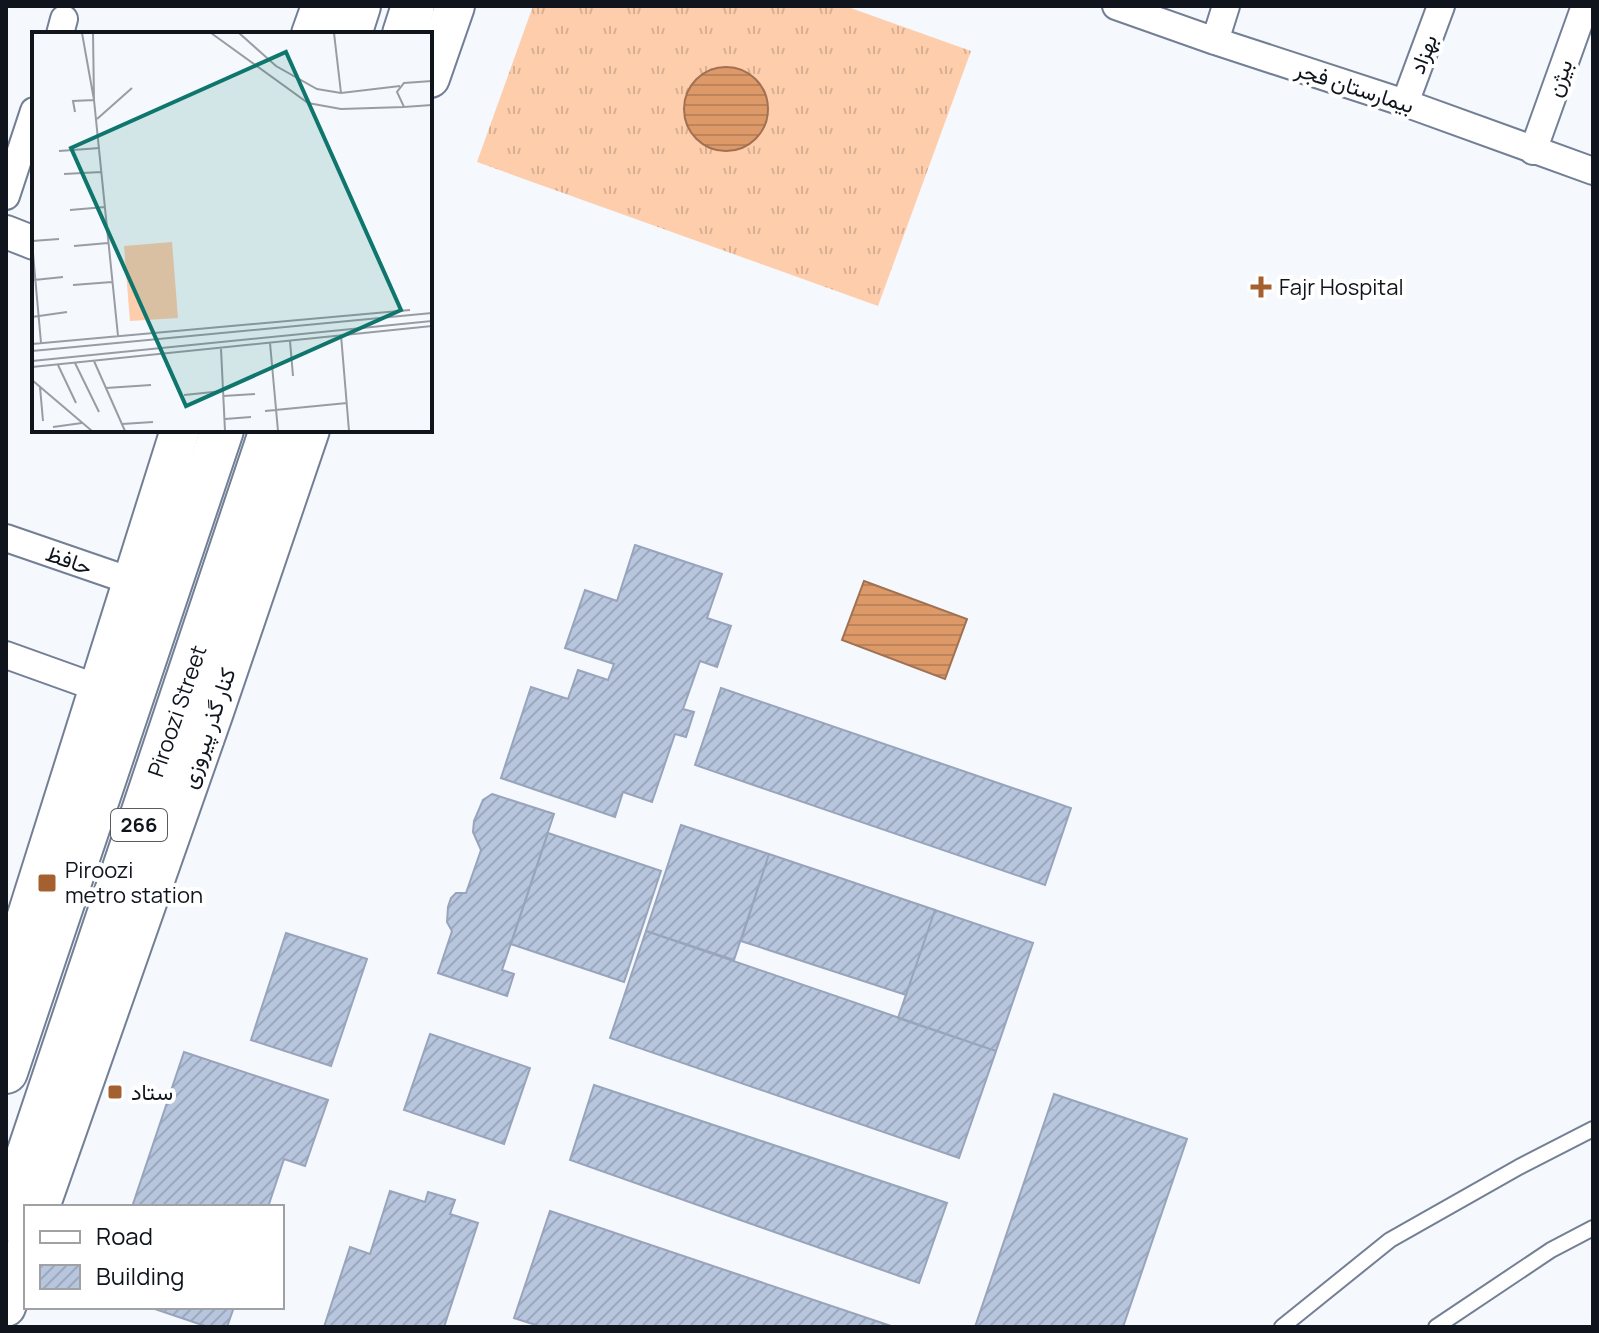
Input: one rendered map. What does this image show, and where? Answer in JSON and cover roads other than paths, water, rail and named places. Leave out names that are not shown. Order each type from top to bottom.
[{"type":"main road","points":[[312,32],[321,6]]},
{"type":"main road","points":[[351,32],[359,6]]},
{"type":"main road","points":[[405,32],[413,6]]},
{"type":"main road","points":[[432,72],[455,6]]},
{"type":"main road","points":[[16,971],[98,688],[149,587],[180,432]]},
{"type":"main road","name":"266","points":[[6,1072],[16,971],[149,587],[221,432]]},
{"type":"main road","name":"Piroozi Street","points":[[6,1220],[270,432]]},
{"type":"main road","name":"کنار گذر پیروزی","points":[[41,1205],[309,432]]},
{"type":"main road","points":[[6,1307],[24,1254]]},
{"type":"street","name":"بیمارستان فجر","points":[[1116,6],[1405,103],[1593,171]]},
{"type":"street","points":[[1215,41],[1226,6]]},
{"type":"street","name":"بهزاد","points":[[1405,103],[1441,6]]},
{"type":"street","name":"بیژن","points":[[1533,151],[1585,6]]},
{"type":"street","points":[[6,196],[32,117]]},
{"type":"street","points":[[6,232],[32,242]]},
{"type":"street","name":"حافظ","points":[[6,538],[149,587]]},
{"type":"street","points":[[6,655],[98,688]]},
{"type":"lane","points":[[1282,1327],[1390,1240],[1593,1129]]},
{"type":"lane","points":[[1436,1327],[1551,1250],[1593,1228]]},
{"type":"place","name":"Fajr Hospital","points":[[1261,287]]},
{"type":"place","name":"Piroozi metro station","points":[[47,883]]},
{"type":"place","name":"ستاد","points":[[115,1092]]}]
